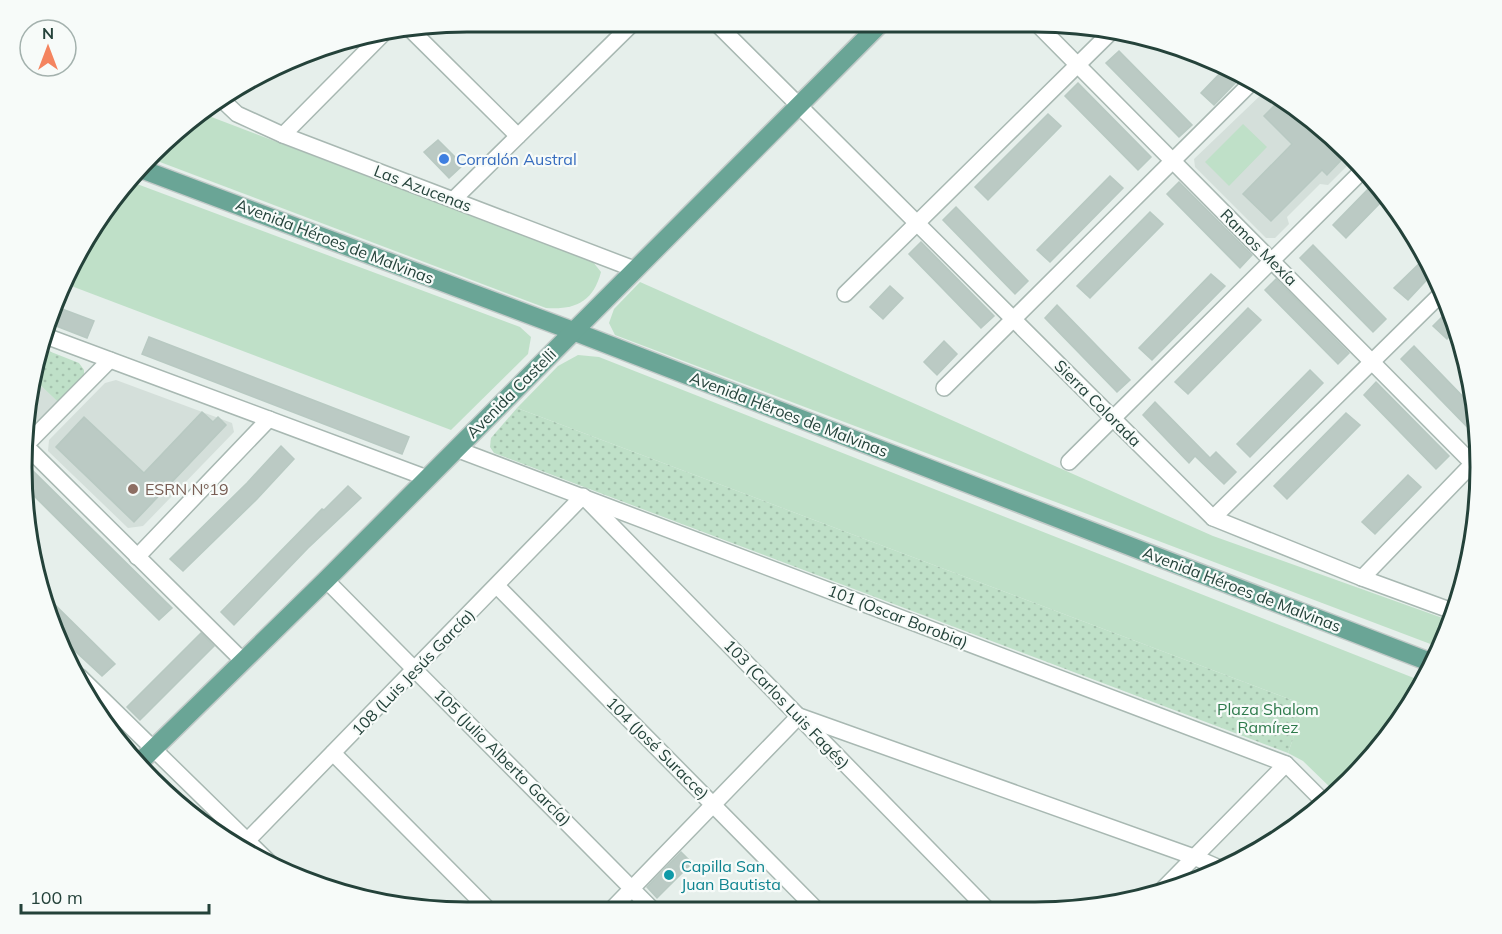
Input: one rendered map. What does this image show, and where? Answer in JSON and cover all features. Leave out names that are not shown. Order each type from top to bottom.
[{"type":"main road","name":"Avenida Castelli","points":[[144,758],[873,32]]},
{"type":"main road","name":"Avenida Héroes de Malvinas","points":[[148,172],[573,331],[1426,660]]},
{"type":"street","points":[[454,199],[624,32]]},
{"type":"street","name":"Sierra Colorada","points":[[726,32],[1214,518],[1362,578],[1446,609]]},
{"type":"street","name":"Ramos Mexía","points":[[1045,32],[1372,361],[1470,456]]},
{"type":"street","points":[[415,34],[518,136]]},
{"type":"street","points":[[845,294],[1106,37]]},
{"type":"street","points":[[283,135],[376,41]]},
{"type":"street","points":[[944,388],[1247,87]]},
{"type":"street","name":"Las Azucenas","points":[[226,104],[237,114],[283,135],[634,269]]},
{"type":"street","points":[[1070,462],[1358,175]]},
{"type":"street","points":[[1214,518],[1436,298]]},
{"type":"street","points":[[51,338],[427,478]]},
{"type":"street","points":[[32,439],[110,360]]},
{"type":"street","points":[[137,557],[269,419]]},
{"type":"street","name":"101 (Oscar Borobia)","points":[[456,449],[1286,764],[1319,797]]},
{"type":"street","points":[[32,453],[243,661]]},
{"type":"street","points":[[1362,578],[1470,470]]},
{"type":"street","name":"108 (Luis Jesús García)","points":[[246,842],[583,496]]},
{"type":"street","name":"103 (Carlos Luis Fagés)","points":[[583,496],[980,902]]},
{"type":"street","name":"105 (Julio Alberto García)","points":[[326,579],[645,902]]},
{"type":"street","name":"104 (José Suracce)","points":[[497,586],[809,902]]},
{"type":"street","points":[[92,689],[154,748],[237,836]]},
{"type":"street","points":[[618,902],[799,716],[1212,865]]},
{"type":"street","points":[[333,753],[481,902]]},
{"type":"street","points":[[1171,880],[1286,764]]},
{"type":"shaded area","points":[[1261,95],[1300,121],[1348,165],[1328,185],[1320,184],[1287,217],[1289,224],[1275,238],[1266,238],[1195,167],[1194,159]]},
{"type":"shaded area","name":"ESRN N°19","points":[[116,380],[232,423],[234,432],[143,526],[128,528],[48,451],[49,440],[105,383]]},
{"type":"shaded area","points":[[40,384],[59,403],[33,429]]},
{"type":"green space","points":[[209,116],[593,262],[601,272],[598,282],[588,297],[574,305],[546,308],[157,161]]},
{"type":"green space","points":[[1243,124],[1267,147],[1229,186],[1205,162]]},
{"type":"green space","points":[[137,184],[520,327],[531,337],[528,354],[451,430],[71,286],[105,225]]},
{"type":"green space","points":[[640,282],[1213,536],[1443,618],[1437,634],[1432,645],[615,335],[609,323],[614,309]]},
{"type":"green space","points":[[47,350],[79,363],[84,370],[84,377],[59,403],[40,384]]},
{"type":"green space","points":[[578,355],[599,357],[1416,679],[1381,732],[1330,787],[1303,761],[1288,753],[1305,705],[517,408],[558,366]]},
{"type":"green space","name":"Plaza Shalom Ramírez","points":[[517,408],[1305,705],[1288,753],[494,453],[490,447],[491,438]]},
{"type":"building","points":[[1119,51],[1192,125],[1179,137],[1106,63]]},
{"type":"building","points":[[1220,73],[1237,81],[1214,105],[1201,93]]},
{"type":"building","points":[[1078,83],[1151,157],[1138,170],[1065,96]]},
{"type":"building","points":[[1276,104],[1300,121],[1343,159],[1327,175],[1322,170],[1271,221],[1243,194],[1292,144],[1264,116]]},
{"type":"building","points":[[1048,114],[1061,126],[988,200],[975,187]]},
{"type":"building","name":"Corralón Austral","points":[[438,140],[463,165],[449,178],[424,152]]},
{"type":"building","points":[[1110,176],[1123,188],[1050,262],[1037,250]]},
{"type":"building","points":[[1179,182],[1252,255],[1240,268],[1167,194]]},
{"type":"building","points":[[1369,188],[1381,202],[1346,238],[1333,225]]},
{"type":"building","points":[[956,207],[1028,281],[1015,294],[943,220]]},
{"type":"building","points":[[1150,212],[1163,224],[1090,298],[1077,286]]},
{"type":"building","points":[[921,242],[994,316],[981,328],[909,254]]},
{"type":"building","points":[[1313,245],[1386,319],[1373,332],[1300,258]]},
{"type":"building","points":[[1420,263],[1428,279],[1408,300],[1394,288]]},
{"type":"building","points":[[1211,274],[1225,286],[1152,360],[1139,348]]},
{"type":"building","points":[[1276,279],[1349,353],[1338,364],[1265,290]]},
{"type":"building","points":[[890,286],[903,298],[883,319],[870,307]]},
{"type":"building","points":[[1057,305],[1130,380],[1117,392],[1045,318]]},
{"type":"building","points":[[1248,308],[1261,320],[1188,394],[1175,382]]},
{"type":"building","points":[[62,309],[94,321],[87,338],[55,326]]},
{"type":"building","points":[[1443,316],[1450,336],[1447,339],[1433,326]]},
{"type":"building","points":[[149,337],[409,437],[402,454],[142,354]]},
{"type":"building","points":[[944,341],[957,354],[937,375],[924,362]]},
{"type":"building","points":[[1414,346],[1465,399],[1469,429],[1401,359]]},
{"type":"building","points":[[1310,370],[1323,383],[1250,457],[1237,444]]},
{"type":"building","points":[[1376,382],[1449,456],[1436,469],[1364,395]]},
{"type":"building","points":[[1155,402],[1210,458],[1216,452],[1236,472],[1224,484],[1195,456],[1189,463],[1143,415]]},
{"type":"building","points":[[202,412],[213,422],[218,417],[226,425],[134,522],[56,447],[84,417],[144,473]]},
{"type":"building","points":[[1346,413],[1360,425],[1287,499],[1274,486]]},
{"type":"building","points":[[281,446],[294,459],[257,499],[183,571],[170,559]]},
{"type":"building","points":[[32,470],[172,608],[159,620],[32,494]]},
{"type":"building","points":[[1408,475],[1421,487],[1375,534],[1362,522]]},
{"type":"building","points":[[348,486],[361,498],[308,548],[234,625],[221,612],[322,509],[324,510]]},
{"type":"building","points":[[54,604],[115,664],[102,676],[70,647]]},
{"type":"building","points":[[201,633],[214,646],[140,720],[127,707]]},
{"type":"building","name":"Capilla San Juan Bautista","points":[[681,852],[692,863],[657,898],[647,887]]},
{"type":"place","name":"Corralón Austral","points":[[444,159]]},
{"type":"place","name":"ESRN N°19","points":[[133,489]]},
{"type":"place","name":"Capilla San Juan Bautista","points":[[669,875]]}]
